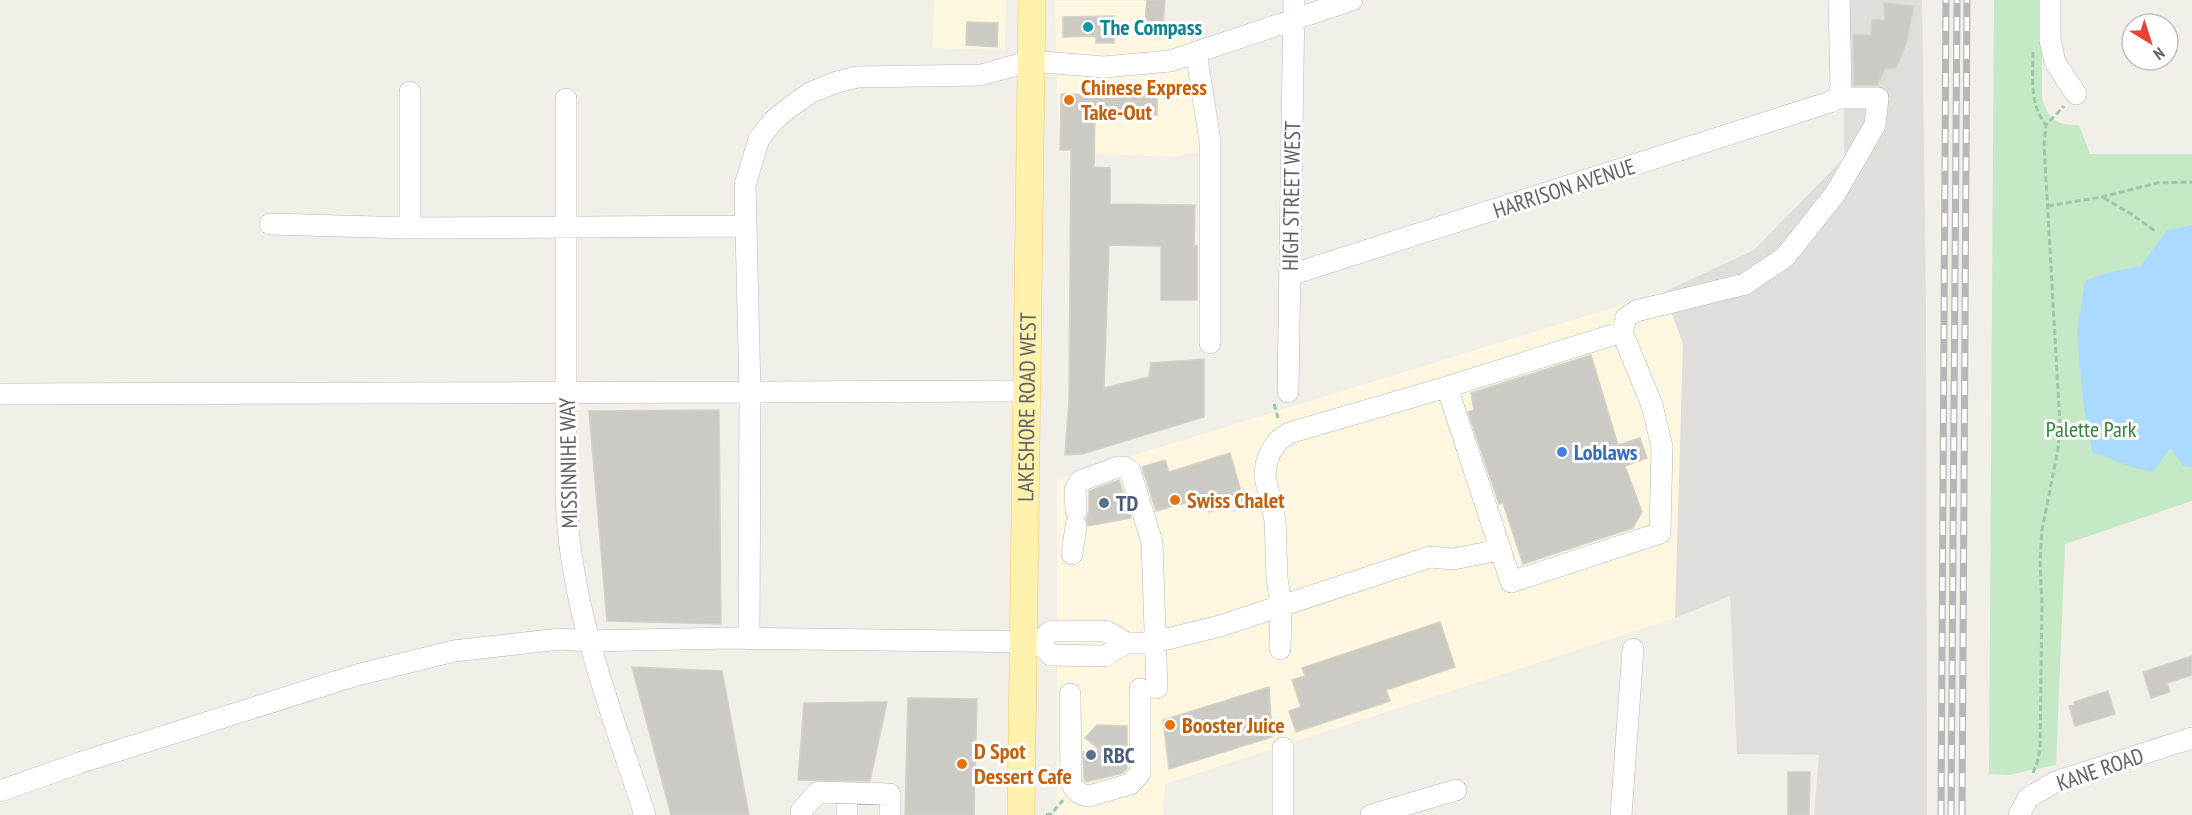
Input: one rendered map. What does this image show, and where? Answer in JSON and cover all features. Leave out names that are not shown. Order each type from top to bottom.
[{"type":"main road","name":"LAKESHORE ROAD WEST","points":[[1021,815],[1031,642],[1027,391],[1032,0]]},
{"type":"street","points":[[749,639],[750,393],[745,185],[759,139],[773,121],[810,93],[834,82],[857,77],[981,75],[1031,61],[1104,67],[1170,61],[1294,9],[1352,0]]},
{"type":"street","points":[[1448,387],[1511,582],[1660,532],[1662,447],[1652,405],[1622,332],[1626,318],[1636,311],[1745,284],[1785,256],[1835,194],[1875,125],[1878,98],[1838,98],[1841,87],[1839,0]]},
{"type":"street","points":[[2050,0],[2050,40],[2055,62],[2076,94]]},
{"type":"street","name":"HIGH STREET WEST","points":[[1288,392],[1294,9]]},
{"type":"street","points":[[1196,52],[1210,141],[1210,343]]},
{"type":"street","points":[[410,92],[410,228]]},
{"type":"street","name":"HARRISON AVENUE","points":[[1290,275],[1838,98]]},
{"type":"street","name":"MISSINNIHE WAY","points":[[566,99],[567,513],[580,607],[645,815]]},
{"type":"street","points":[[270,224],[410,228],[745,226]]},
{"type":"street","points":[[1280,649],[1281,606],[1277,578],[1275,520],[1265,477],[1270,451],[1283,437],[1289,433],[1448,387],[1622,332]]},
{"type":"street","points":[[0,394],[1027,391]]},
{"type":"street","points":[[1070,694],[1071,781],[1075,790],[1084,796],[1089,796],[1130,784],[1140,774],[1155,642],[1154,556],[1150,532],[1132,474],[1128,468],[1118,467],[1080,481],[1075,489],[1076,518],[1072,554]]},
{"type":"street","points":[[0,791],[91,759],[357,675],[454,651],[560,639],[589,641],[749,639],[1031,642],[1051,655],[1105,656],[1126,643],[1155,642],[1220,626],[1430,557],[1453,559],[1500,550]]},
{"type":"street","points":[[1622,815],[1633,650]]},
{"type":"street","name":"KANE ROAD","points":[[2019,815],[2028,798],[2055,782],[2192,738]]},
{"type":"street","points":[[1282,815],[1283,748]]},
{"type":"street","points":[[1371,815],[1456,790]]},
{"type":"street","points":[[801,815],[801,811],[818,792],[890,794],[890,815]]},
{"type":"street","points":[[847,793],[847,815]]},
{"type":"path","points":[[2033,45],[2035,104],[2039,117],[2046,125]]},
{"type":"path","points":[[2031,777],[2040,750],[2042,531],[2058,449],[2060,425],[2044,145],[2046,125],[2076,94]]},
{"type":"path","points":[[2048,206],[2102,197],[2157,183],[2192,182]]},
{"type":"path","points":[[2102,197],[2155,231]]},
{"type":"path","points":[[1283,437],[1274,402],[1288,392]]},
{"type":"shaded area","points":[[934,0],[1006,0],[1005,50],[933,48]]},
{"type":"shaded area","points":[[1845,0],[1922,0],[1926,305],[1927,815],[1814,815],[1819,755],[1737,754],[1730,596],[1675,618],[1683,344],[1664,292],[1754,250],[1844,158]]},
{"type":"shaded area","points":[[1055,1],[1150,1],[1155,41],[1189,35],[1206,150],[1174,157],[1059,152]]},
{"type":"shaded area","points":[[1664,292],[1683,344],[1675,618],[1165,784],[1163,815],[1057,815],[1057,479]]},
{"type":"green space","name":"Palette Park","points":[[1994,0],[2042,0],[2042,98],[2054,120],[2064,124],[2079,125],[2090,154],[2192,154],[2192,501],[2065,544],[2056,765],[2008,775],[1989,774]]},
{"type":"water","points":[[2192,225],[2192,467],[2183,466],[2170,448],[2153,472],[2137,469],[2092,452],[2083,400],[2077,333],[2085,281],[2106,273],[2141,266],[2167,230]]},
{"type":"building","points":[[1147,0],[1165,0],[1163,24],[1145,23]]},
{"type":"building","points":[[1884,3],[1914,6],[1906,44],[1896,68],[1885,69],[1877,85],[1854,85],[1853,35],[1871,35],[1872,20],[1885,20]]},
{"type":"building","name":"The Compass","points":[[1114,16],[1114,43],[1096,43],[1096,36],[1063,37],[1063,17]]},
{"type":"building","points":[[967,22],[998,23],[997,47],[966,45]]},
{"type":"building","points":[[1115,93],[1157,95],[1157,115],[1095,113],[1094,167],[1110,168],[1110,204],[1195,205],[1194,246],[1197,246],[1197,300],[1161,300],[1161,246],[1109,245],[1104,388],[1149,377],[1151,363],[1204,359],[1204,417],[1082,454],[1065,455],[1069,401],[1071,150],[1060,150],[1061,94],[1115,95]]},
{"type":"building","name":"Loblaws","points":[[1591,355],[1618,445],[1640,438],[1647,458],[1625,466],[1642,512],[1633,528],[1523,564],[1503,503],[1499,504],[1468,412],[1474,410],[1471,393]]},
{"type":"building","points":[[719,410],[721,624],[607,621],[589,411]]},
{"type":"building","points":[[1230,453],[1244,502],[1209,512],[1207,504],[1187,510],[1185,503],[1156,511],[1142,467],[1165,460],[1169,472]]},
{"type":"building","points":[[1119,480],[1131,518],[1088,526],[1086,519],[1089,511],[1089,491]]},
{"type":"building","points":[[1440,622],[1455,667],[1386,690],[1390,701],[1296,732],[1289,711],[1301,707],[1292,680],[1305,676],[1302,668]]},
{"type":"building","points":[[2192,656],[2192,675],[2167,683],[2170,692],[2151,698],[2143,672]]},
{"type":"building","points":[[632,667],[722,671],[749,815],[671,815]]},
{"type":"building","points":[[1269,687],[1272,737],[1169,769],[1163,720]]},
{"type":"building","points":[[2108,691],[2115,714],[2075,726],[2069,706],[2075,705],[2074,702]]},
{"type":"building","points":[[908,698],[977,699],[974,815],[905,815]]},
{"type":"building","points":[[887,702],[870,781],[798,780],[804,703]]},
{"type":"building","points":[[1097,725],[1127,726],[1127,768],[1123,773],[1086,782],[1083,752],[1100,750],[1085,738]]},
{"type":"building","points":[[1788,772],[1810,772],[1809,815],[1788,815]]},
{"type":"railway","points":[[1941,815],[1946,0]]},
{"type":"railway","points":[[1951,815],[1957,0]]},
{"type":"railway","points":[[1962,815],[1967,0]]},
{"type":"place","name":"The Compass","points":[[1088,27]]},
{"type":"place","name":"Chinese Express Take-Out","points":[[1069,100]]},
{"type":"place","name":"Loblaws","points":[[1562,452]]},
{"type":"place","name":"Swiss Chalet","points":[[1175,500]]},
{"type":"place","name":"TD","points":[[1104,503]]},
{"type":"place","name":"Booster Juice","points":[[1170,725]]},
{"type":"place","name":"RBC","points":[[1091,755]]},
{"type":"place","name":"D Spot Dessert Cafe","points":[[962,764]]}]
